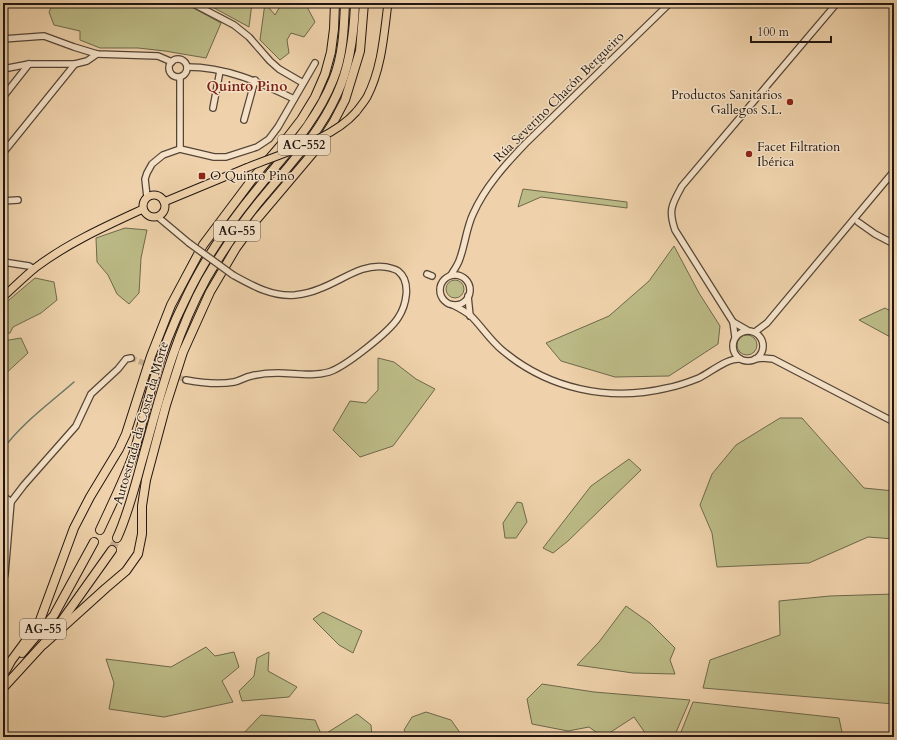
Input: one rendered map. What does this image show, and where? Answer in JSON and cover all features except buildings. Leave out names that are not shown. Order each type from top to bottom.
[{"type":"highway","points":[[5,672],[39,623],[74,528],[126,434],[134,413],[151,356],[171,305],[203,245],[257,172],[301,120],[315,97],[325,74],[331,52],[335,3]]},
{"type":"highway","name":"Autoestrada da Costa da Morte","points":[[100,530],[132,458],[164,348],[192,286],[215,246],[258,187],[310,123],[323,102],[339,60],[344,26],[345,3]]},
{"type":"highway","name":"Autoestrada da Costa da Morte","points":[[117,538],[132,501],[163,382],[176,344],[192,307],[207,278],[231,238],[262,197],[315,135],[327,115],[338,93],[347,66],[352,43],[355,3]]},
{"type":"highway","points":[[44,644],[126,571],[138,554],[142,534],[142,506],[146,480],[166,405],[183,352],[210,292],[236,248],[257,219],[317,148],[333,123],[345,100],[360,51],[364,3]]},
{"type":"highway","name":"AG-55","points":[[5,672],[31,644],[54,615],[94,542]]},
{"type":"highway","name":"AG-55","points":[[3,688],[44,644],[112,550]]},
{"type":"main road","name":"AC-552","points":[[164,202],[316,140],[338,128],[351,118],[367,98],[374,80],[380,58],[388,3]]},
{"type":"main road","points":[[155,195],[161,197],[164,202],[165,209],[158,217],[147,215],[143,209],[143,203],[147,198],[155,195]]},
{"type":"main road","points":[[3,297],[34,269],[81,238],[143,209]]},
{"type":"street","points":[[192,3],[234,25],[249,37],[279,69],[303,83]]},
{"type":"street","name":"Rúa Severino Chacón Bergueiro","points":[[451,275],[459,261],[473,214],[485,192],[505,165],[524,144],[670,3]]},
{"type":"street","points":[[727,362],[733,349],[735,338],[733,322],[676,230],[671,215],[674,201],[682,186],[837,3]]},
{"type":"street","points":[[3,40],[44,36],[97,54],[158,56],[172,62]]},
{"type":"street","points":[[3,69],[29,64],[75,64],[87,61],[97,54]]},
{"type":"street","points":[[180,59],[185,62],[187,66],[185,73],[180,76],[174,76],[170,72],[169,68],[172,62],[180,59]]},
{"type":"street","points":[[147,198],[145,179],[152,164],[163,155],[180,149],[214,156],[226,156],[257,147],[269,139],[278,127],[315,63]]},
{"type":"street","points":[[3,97],[29,64]]},
{"type":"street","points":[[3,153],[75,64]]},
{"type":"street","points":[[187,66],[220,71],[255,80],[294,99]]},
{"type":"street","points":[[213,108],[220,71]]},
{"type":"street","points":[[180,76],[180,149]]},
{"type":"street","points":[[244,120],[255,80]]},
{"type":"street","points":[[755,332],[766,323],[894,171]]},
{"type":"street","points":[[3,201],[18,200]]},
{"type":"street","points":[[158,217],[188,243],[234,275],[255,288],[275,294],[295,295],[318,290],[361,268],[378,266],[397,271],[404,281],[406,296],[403,308],[397,320],[347,364],[329,372],[311,375],[278,373],[251,376],[234,382],[215,384],[186,380]]},
{"type":"street","points":[[858,222],[875,234],[894,244]]},
{"type":"street","name":"Rúa Severino Chacón Bergueiro","points":[[459,261],[460,275]]},
{"type":"street","points":[[3,262],[29,266],[34,269]]},
{"type":"street","points":[[470,316],[468,296],[470,292],[468,282],[460,275],[451,275],[446,277],[442,281],[439,292],[442,299],[470,316],[489,338],[516,361],[547,378],[567,386],[586,391],[623,394],[647,392],[667,388],[698,378],[727,362],[736,359],[748,361],[762,358],[773,359],[894,422]]},
{"type":"street","points":[[453,305],[462,303],[468,296]]},
{"type":"street","points":[[733,322],[746,330],[755,332],[762,340],[766,350],[773,359]]},
{"type":"street","points":[[755,359],[762,352],[762,340],[766,323]]},
{"type":"street","points":[[735,338],[746,330]]},
{"type":"street","points":[[733,349],[735,354],[740,359]]},
{"type":"street","points":[[3,582],[11,502],[76,426],[91,394],[118,370],[126,359],[131,358]]},
{"type":"street","points":[[3,496],[11,502]]},
{"type":"shaded area","points":[[53,3],[184,3],[221,23],[206,58],[138,48],[100,48],[80,40],[80,31],[54,25],[49,12]]},
{"type":"shaded area","points":[[205,3],[252,3],[249,27]]},
{"type":"shaded area","points":[[265,3],[275,15],[282,3],[305,3],[315,22],[304,37],[291,33],[287,40],[289,53],[280,60],[260,40]]},
{"type":"shaded area","points":[[523,189],[627,202],[627,208],[541,197],[518,207]]},
{"type":"shaded area","points":[[125,228],[147,230],[141,258],[139,293],[129,304],[117,294],[108,275],[97,262],[96,238]]},
{"type":"shaded area","points":[[674,246],[699,293],[720,326],[718,344],[669,376],[615,377],[561,361],[546,343],[609,316],[649,281]]},
{"type":"shaded area","points":[[35,278],[54,282],[57,300],[41,313],[13,327],[10,333],[3,334],[3,305]]},
{"type":"shaded area","points":[[455,280],[459,281],[463,285],[463,293],[459,297],[455,298],[451,297],[447,293],[446,289],[447,285],[451,281]]},
{"type":"shaded area","points":[[885,308],[894,313],[894,339],[859,320]]},
{"type":"shaded area","points":[[747,335],[754,338],[757,345],[754,352],[747,355],[740,352],[737,345],[740,338]]},
{"type":"shaded area","points":[[21,338],[28,353],[3,376],[3,341]]},
{"type":"shaded area","points":[[378,358],[394,362],[416,379],[435,389],[393,446],[360,457],[333,430],[350,401],[366,403],[378,390]]},
{"type":"shaded area","points":[[780,418],[802,418],[864,488],[894,491],[894,539],[868,537],[809,563],[717,567],[712,533],[700,505],[712,474],[736,445]]},
{"type":"shaded area","points":[[629,459],[641,470],[568,541],[553,553],[543,548],[591,486]]},
{"type":"shaded area","points":[[517,502],[522,503],[527,522],[516,538],[505,538],[503,523]]},
{"type":"shaded area","points":[[894,594],[894,704],[703,688],[710,660],[780,635],[779,601],[830,596]]},
{"type":"shaded area","points":[[626,606],[650,623],[675,648],[670,660],[675,674],[633,673],[577,665],[599,642]]},
{"type":"shaded area","points":[[323,612],[362,631],[353,653],[339,645],[313,619]]},
{"type":"shaded area","points":[[206,647],[215,656],[234,652],[239,667],[222,681],[233,702],[164,717],[109,709],[114,683],[106,659],[171,667]]},
{"type":"shaded area","points":[[269,652],[268,671],[297,687],[289,697],[242,701],[239,691],[254,676],[257,658]]},
{"type":"shaded area","points":[[542,684],[594,692],[690,700],[674,737],[648,737],[634,717],[603,737],[589,727],[568,731],[532,724],[527,699]]},
{"type":"shaded area","points":[[693,702],[839,718],[843,737],[679,737]]},
{"type":"shaded area","points":[[426,712],[451,720],[463,737],[410,737],[404,730],[412,717]]},
{"type":"shaded area","points":[[357,714],[371,725],[372,737],[240,737],[261,715],[315,720],[322,736]]},
{"type":"waterway","points":[[3,449],[27,422],[74,382]]},
{"type":"tunnel","points":[[131,358],[186,380]]},
{"type":"tunnel","points":[[112,550],[117,538]]},
{"type":"place","name":"Productos Sanitarios Gallegos S.L.","points":[[790,102]]},
{"type":"place","name":"Facet Filtration Ibérica","points":[[749,154]]},
{"type":"place","name":"O Quinto Pino","points":[[202,176]]},
{"type":"district","name":"Quinto Pino","points":[[247,86]]}]
